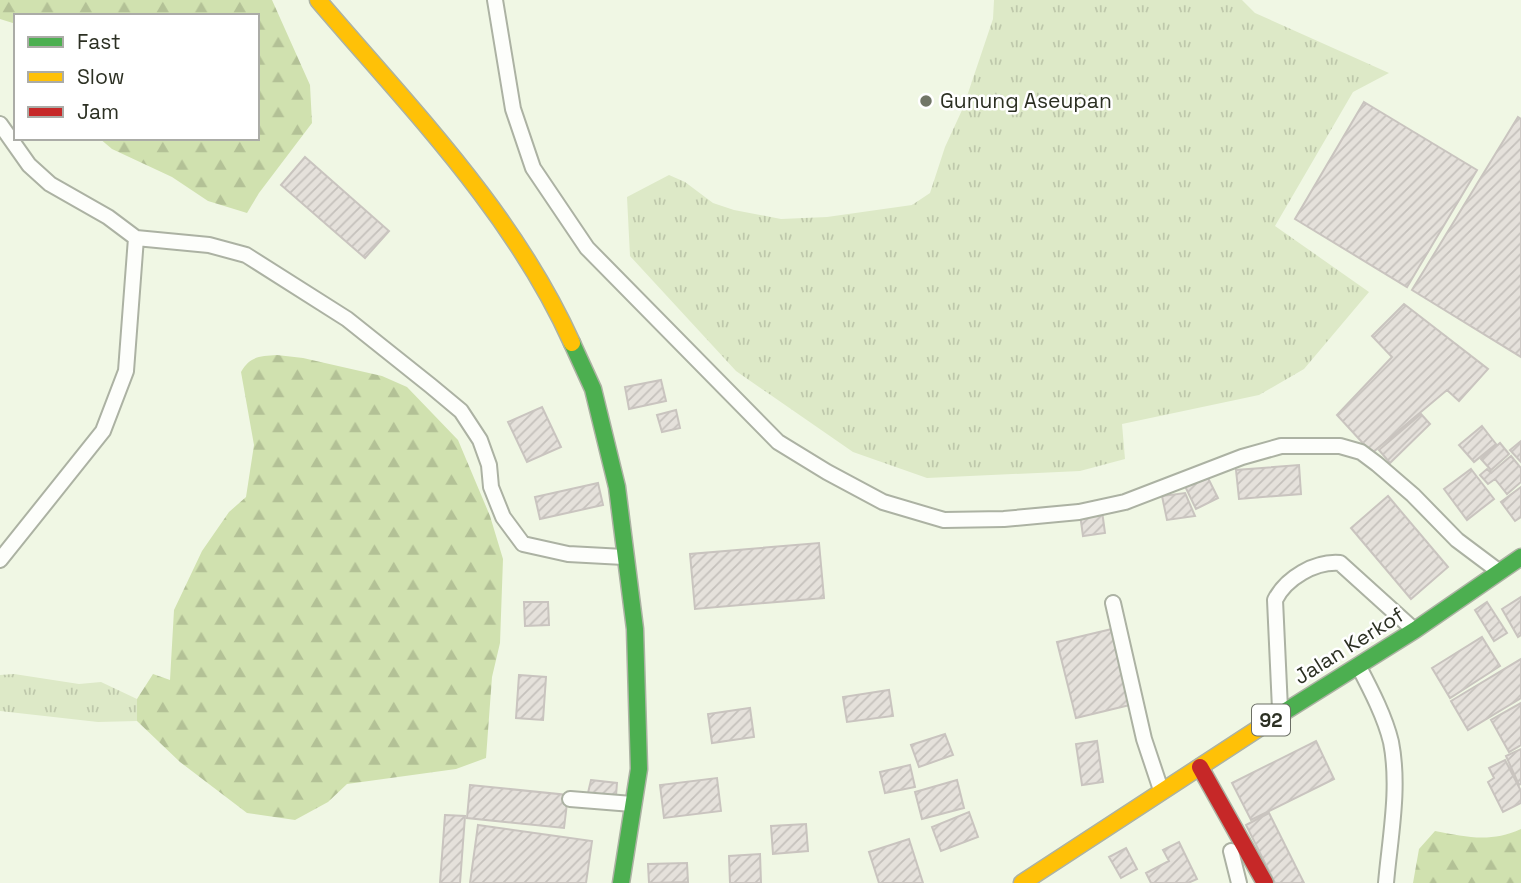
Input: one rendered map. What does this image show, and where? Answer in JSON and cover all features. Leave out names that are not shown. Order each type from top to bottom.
[{"type":"street","points":[[318,0],[474,183],[512,237],[568,334],[593,389],[609,445],[617,487],[635,629],[639,769],[621,883]]},
{"type":"street","name":"Jalan Kerkof","points":[[1022,883],[1280,714],[1415,631],[1521,557]]},
{"type":"street","points":[[1195,769],[1265,883]]},
{"type":"lane","points":[[495,0],[513,109],[533,168],[587,248],[778,442],[827,472],[883,502],[944,520],[1004,519],[1080,512],[1125,502],[1242,457],[1281,446],[1340,446],[1361,452],[1377,464],[1413,495],[1457,540],[1501,572]]},
{"type":"lane","points":[[0,124],[29,165],[50,184],[108,217],[136,238],[209,245],[246,255],[347,319],[461,411],[480,440],[489,466],[491,487],[503,517],[523,544],[568,554],[625,557]]},
{"type":"lane","points":[[0,560],[103,432],[126,371],[136,238]]},
{"type":"lane","points":[[1280,714],[1275,600],[1281,587],[1299,575],[1329,562],[1340,563],[1415,631]]},
{"type":"lane","points":[[1113,603],[1144,739],[1161,791]]},
{"type":"lane","points":[[1358,666],[1390,741],[1395,792],[1386,883]]},
{"type":"lane","points":[[1195,769],[1228,842],[1239,883]]},
{"type":"lane","points":[[570,799],[633,804]]},
{"type":"green space","points":[[0,0],[272,0],[310,85],[312,123],[247,213],[208,201],[172,177],[112,149],[101,140],[259,140],[259,14],[14,14],[14,23],[0,19]]},
{"type":"green space","points":[[994,0],[1242,0],[1255,13],[1389,73],[1353,92],[1275,226],[1369,292],[1304,369],[1259,395],[1122,424],[1125,459],[1080,471],[927,478],[853,452],[736,371],[630,256],[627,197],[669,175],[685,182],[713,203],[781,219],[827,217],[912,205],[930,193],[993,19]]},
{"type":"green space","points":[[277,355],[303,358],[382,376],[407,387],[458,440],[490,516],[503,559],[500,643],[492,677],[486,758],[456,769],[347,784],[328,802],[295,820],[247,813],[180,762],[137,721],[137,699],[153,674],[170,680],[174,610],[202,551],[229,512],[246,497],[254,445],[241,372],[256,358]]},
{"type":"green space","points":[[14,674],[79,684],[101,682],[137,699],[137,721],[98,722],[0,711],[0,675]]},
{"type":"green space","points":[[1521,829],[1521,883],[1413,883],[1419,849],[1435,831],[1468,837],[1489,837]]},
{"type":"building","points":[[1364,102],[1477,170],[1407,287],[1295,219]]},
{"type":"building","points":[[1518,117],[1521,119],[1521,357],[1412,290]]},
{"type":"building","points":[[305,157],[389,231],[365,258],[281,185]]},
{"type":"building","points":[[1404,304],[1488,369],[1459,401],[1447,390],[1372,453],[1337,415],[1392,357],[1372,336]]},
{"type":"building","points":[[661,380],[666,401],[629,409],[625,387]]},
{"type":"building","points":[[542,407],[561,447],[527,462],[508,422]]},
{"type":"building","points":[[676,410],[680,428],[662,432],[657,415]]},
{"type":"building","points":[[1421,414],[1430,424],[1390,463],[1379,450]]},
{"type":"building","points":[[1482,426],[1496,444],[1474,462],[1459,445]]},
{"type":"building","points":[[1521,441],[1521,462],[1510,450]]},
{"type":"building","points":[[1500,443],[1509,454],[1491,470],[1481,459]]},
{"type":"building","points":[[1511,456],[1521,468],[1521,482],[1507,494],[1495,479],[1488,484],[1480,475],[1487,469],[1491,473]]},
{"type":"building","points":[[1299,465],[1301,494],[1239,499],[1236,470]]},
{"type":"building","points":[[1471,469],[1494,499],[1467,520],[1444,489]]},
{"type":"building","points":[[1205,472],[1218,498],[1196,509],[1183,482]]},
{"type":"building","points":[[598,483],[603,505],[540,519],[535,497]]},
{"type":"building","points":[[1521,487],[1521,517],[1515,521],[1501,502]]},
{"type":"building","points":[[1185,493],[1195,516],[1167,520],[1162,496]]},
{"type":"building","points":[[1388,496],[1448,567],[1411,599],[1351,528]]},
{"type":"building","points":[[1102,511],[1105,533],[1083,536],[1080,514]]},
{"type":"building","points":[[819,543],[824,598],[695,609],[690,554]]},
{"type":"building","points":[[1521,597],[1521,635],[1518,637],[1502,609]]},
{"type":"building","points":[[524,602],[548,602],[549,625],[525,626]]},
{"type":"building","points":[[1487,602],[1507,633],[1494,641],[1475,610]]},
{"type":"building","points":[[1116,628],[1134,704],[1076,718],[1057,642]]},
{"type":"building","points":[[1482,637],[1500,666],[1450,698],[1432,668]]},
{"type":"building","points":[[1521,659],[1521,698],[1468,730],[1451,701]]},
{"type":"building","points":[[519,675],[546,677],[543,720],[516,718]]},
{"type":"building","points":[[889,690],[893,716],[847,722],[843,697]]},
{"type":"building","points":[[1521,703],[1521,745],[1509,752],[1491,720]]},
{"type":"building","points":[[750,708],[754,737],[712,743],[708,714]]},
{"type":"building","points":[[945,734],[953,755],[919,767],[911,745]]},
{"type":"building","points":[[1097,741],[1103,782],[1082,785],[1076,744]]},
{"type":"building","points":[[1316,741],[1334,779],[1251,820],[1232,783]]},
{"type":"building","points":[[1521,749],[1521,784],[1519,785],[1506,756]]},
{"type":"building","points":[[1505,760],[1521,791],[1521,803],[1503,812],[1488,782],[1494,778],[1489,768]]},
{"type":"building","points":[[910,765],[915,787],[885,793],[880,772]]},
{"type":"building","points":[[717,778],[721,811],[664,818],[660,785]]},
{"type":"building","points":[[591,780],[617,783],[616,796],[588,793]]},
{"type":"building","points":[[957,780],[964,808],[922,819],[915,792]]},
{"type":"building","points":[[470,785],[568,795],[564,828],[467,818]]},
{"type":"building","points":[[969,812],[978,837],[941,851],[932,827]]},
{"type":"building","points":[[1269,813],[1304,883],[1275,883],[1246,825]]},
{"type":"building","points":[[445,815],[465,816],[460,883],[440,883]]},
{"type":"building","points":[[806,824],[808,851],[773,854],[771,826]]},
{"type":"building","points":[[478,825],[592,841],[586,883],[470,883]]},
{"type":"building","points":[[909,839],[923,883],[879,883],[869,852]]},
{"type":"building","points":[[1179,842],[1197,879],[1188,883],[1151,883],[1146,873],[1169,861],[1163,850]]},
{"type":"building","points":[[1126,848],[1137,869],[1121,878],[1109,857]]},
{"type":"building","points":[[760,854],[761,883],[730,883],[729,856]]},
{"type":"building","points":[[687,863],[688,882],[649,883],[648,864]]},
{"type":"traffic: fast","points":[[572,343],[593,389],[617,487],[635,629],[639,769],[621,883]]},
{"type":"traffic: fast","points":[[1273,719],[1415,630],[1521,557]]},
{"type":"traffic: slow","points":[[318,0],[423,121],[490,205],[548,295],[572,343]]},
{"type":"traffic: slow","points":[[1022,883],[1273,719]]},
{"type":"traffic: jam","points":[[1200,767],[1265,883]]},
{"type":"place","name":"Gunung Aseupan","points":[[926,101]]}]
